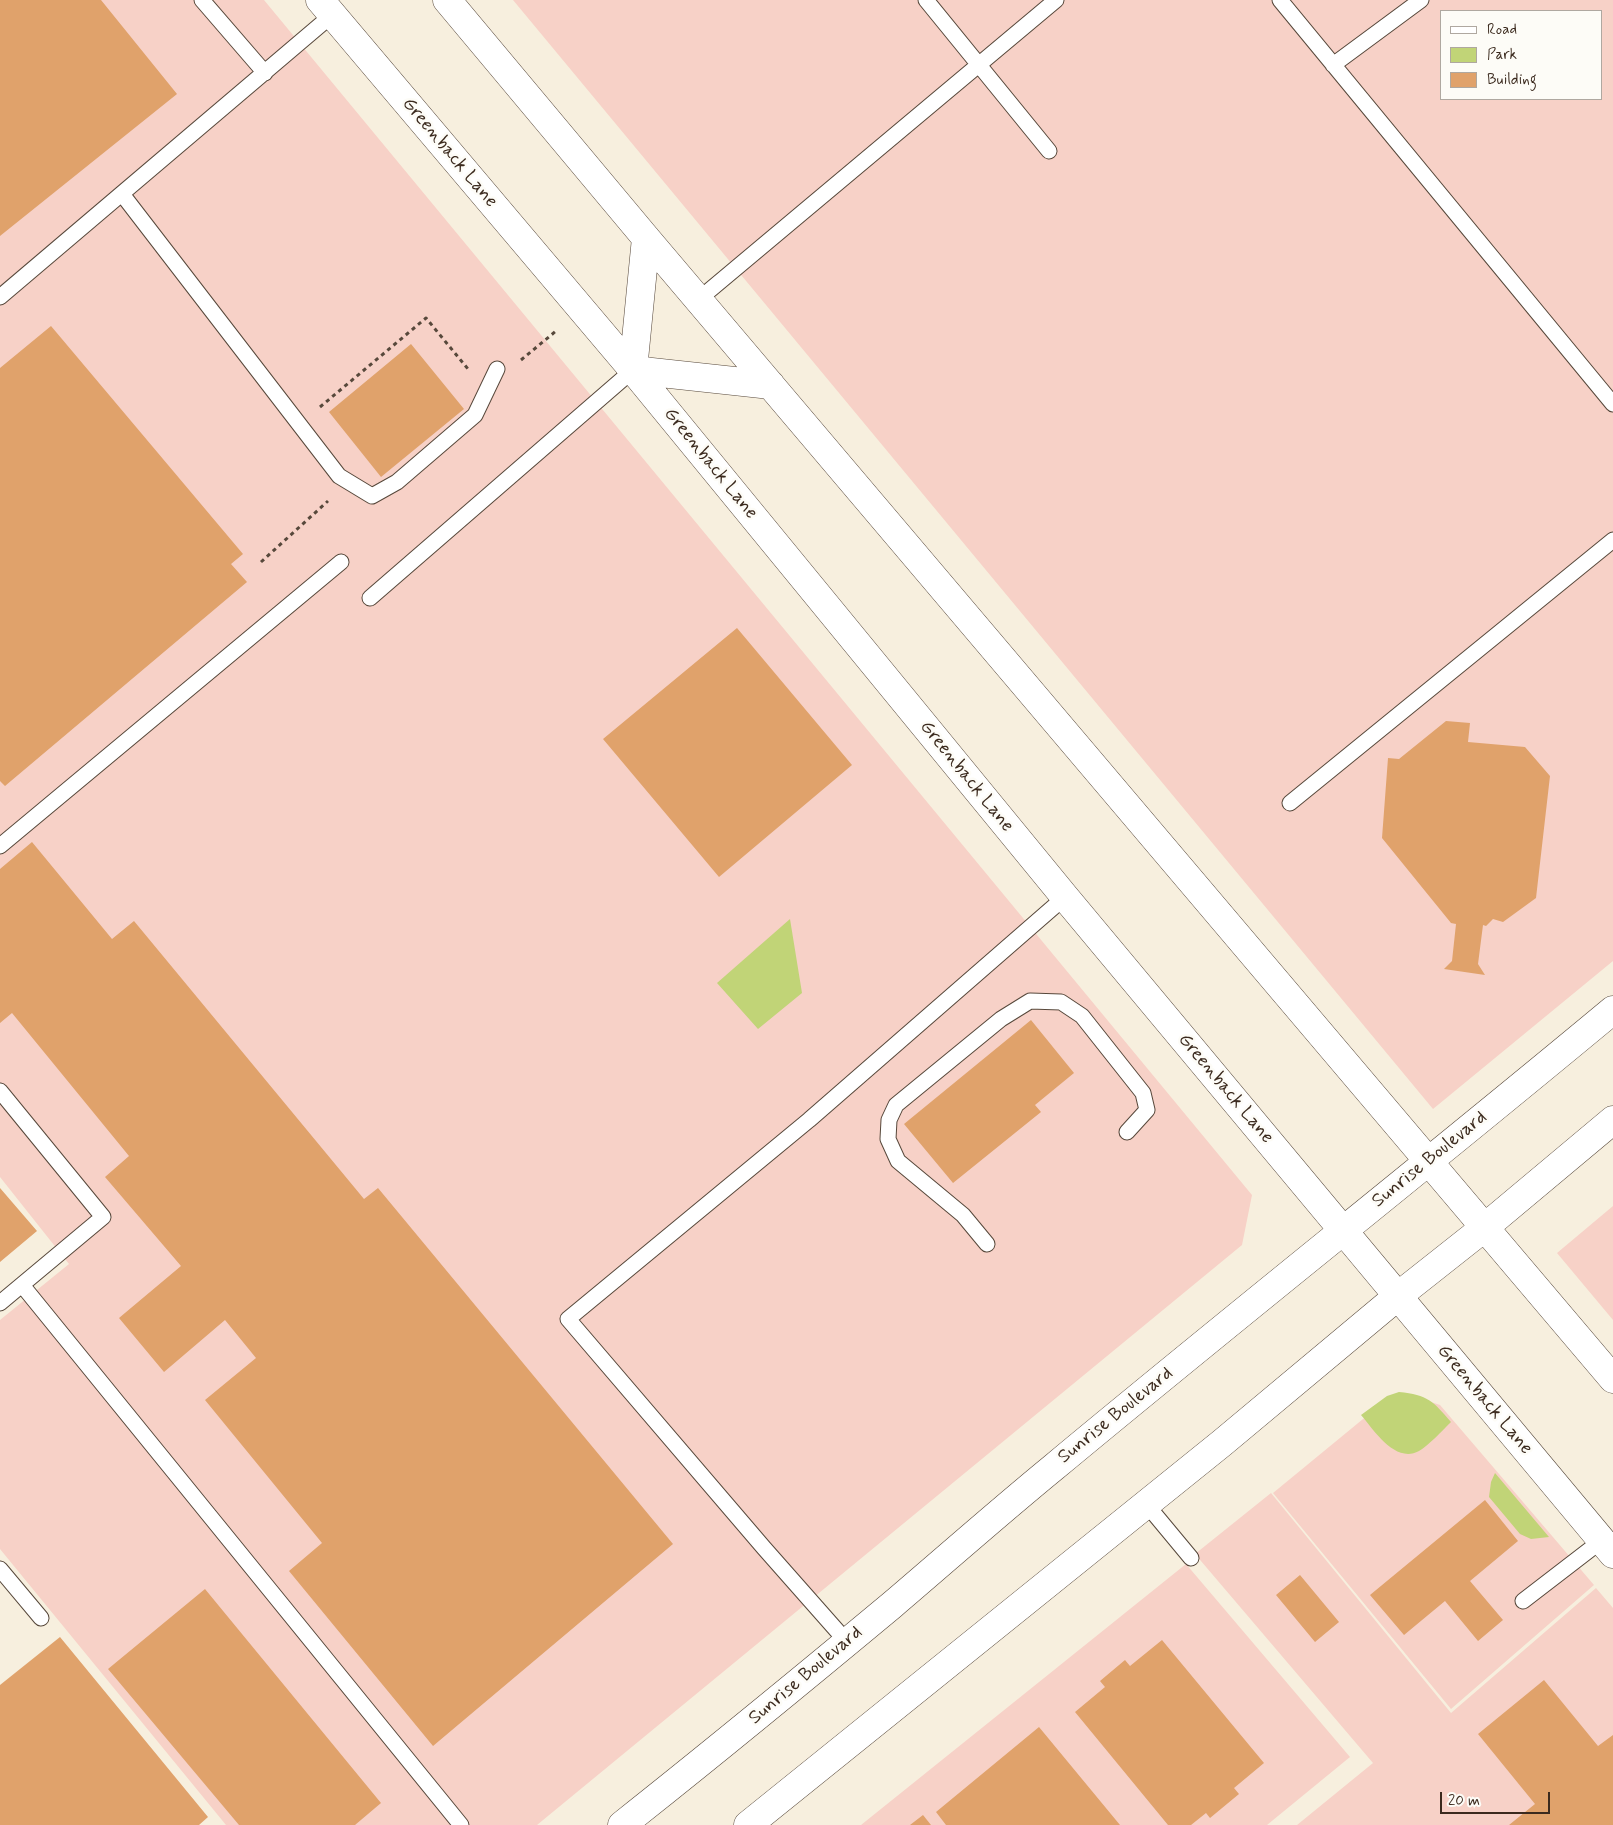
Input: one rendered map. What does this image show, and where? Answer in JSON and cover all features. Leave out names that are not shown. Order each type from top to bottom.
[{"type":"main road","points":[[446,0],[1613,1379]]},
{"type":"main road","name":"Greenback Lane","points":[[326,8],[633,370],[1064,897],[1607,1547]]},
{"type":"main road","points":[[646,238],[633,370],[771,385]]},
{"type":"main road","name":"Sunrise Boulevard","points":[[622,1825],[847,1642],[1059,1463],[1234,1319],[1613,1010]]},
{"type":"main road","points":[[748,1825],[1147,1504],[1613,1120]]},
{"type":"lane","points":[[202,0],[265,73]]},
{"type":"lane","points":[[926,0],[1049,151]]},
{"type":"lane","points":[[698,300],[1056,0]]},
{"type":"lane","points":[[1280,0],[1613,404]]},
{"type":"lane","points":[[1333,65],[1421,0]]},
{"type":"lane","points":[[0,297],[265,73],[326,8]]},
{"type":"lane","points":[[122,194],[339,476],[372,496],[397,482],[475,415],[497,369]]},
{"type":"lane","points":[[370,598],[633,370]]},
{"type":"lane","points":[[1290,803],[1613,540]]},
{"type":"lane","points":[[0,846],[341,562]]},
{"type":"lane","points":[[847,1642],[568,1319],[809,1120],[1064,897]]},
{"type":"lane","points":[[987,1244],[963,1215],[898,1161],[888,1139],[889,1120],[896,1105],[993,1025],[1030,1001],[1061,1002],[1082,1016],[1143,1093],[1147,1110],[1127,1132]]},
{"type":"lane","points":[[0,1091],[104,1216],[0,1303]]},
{"type":"lane","points":[[22,1285],[461,1825]]},
{"type":"lane","points":[[1147,1504],[1191,1558]]},
{"type":"lane","points":[[1523,1601],[1607,1547]]},
{"type":"lane","points":[[0,1569],[41,1618]]},
{"type":"path","points":[[300,425],[426,318],[468,369],[477,368]]},
{"type":"path","points":[[512,362],[522,360],[557,330]]},
{"type":"path","points":[[261,562],[329,501]]},
{"type":"shaded area","points":[[0,0],[264,0],[1252,1195],[1242,1245],[537,1825],[226,1825],[0,1549],[0,1320],[69,1264],[0,1177]]},
{"type":"shaded area","points":[[513,0],[1613,0],[1613,961],[1433,1109]]},
{"type":"shaded area","points":[[1613,1206],[1613,1320],[1557,1253]]},
{"type":"shaded area","points":[[1391,1396],[1416,1397],[1440,1405],[1594,1585],[1451,1709],[1273,1493]]},
{"type":"shaded area","points":[[1271,1493],[1451,1713],[1596,1588],[1613,1608],[1613,1825],[1297,1825],[1373,1763],[1195,1554]]},
{"type":"shaded area","points":[[1186,1564],[1350,1757],[1267,1825],[861,1825]]},
{"type":"green space","points":[[790,919],[802,993],[758,1029],[717,983]]},
{"type":"green space","points":[[1399,1392],[1417,1395],[1429,1400],[1451,1422],[1423,1448],[1410,1454],[1402,1453],[1386,1444],[1361,1415],[1387,1396]]},
{"type":"green space","points":[[1495,1473],[1549,1537],[1531,1539],[1520,1534],[1489,1497],[1491,1482]]},
{"type":"building","points":[[0,0],[101,0],[177,94],[0,236]]},
{"type":"building","points":[[51,326],[243,554],[231,564],[247,582],[5,786],[0,781],[0,368]]},
{"type":"building","points":[[411,344],[464,409],[381,477],[329,412]]},
{"type":"building","points":[[737,628],[852,765],[719,877],[603,739]]},
{"type":"building","points":[[1446,721],[1470,723],[1468,742],[1525,747],[1550,776],[1536,898],[1503,922],[1493,919],[1486,926],[1483,925],[1478,964],[1485,975],[1444,969],[1452,961],[1456,924],[1451,923],[1382,838],[1388,758],[1399,759]]},
{"type":"building","points":[[32,842],[112,939],[134,921],[364,1199],[378,1188],[673,1544],[433,1746],[289,1571],[322,1543],[205,1400],[256,1358],[225,1320],[164,1372],[119,1318],[181,1266],[105,1177],[129,1156],[12,1013],[0,1023],[0,869]]},
{"type":"building","points":[[1031,1020],[1074,1073],[1035,1105],[1041,1112],[953,1183],[904,1124]]},
{"type":"building","points":[[0,1188],[37,1231],[0,1262]]},
{"type":"building","points":[[1485,1500],[1518,1541],[1470,1581],[1503,1620],[1478,1641],[1445,1601],[1404,1635],[1370,1595]]},
{"type":"building","points":[[1300,1575],[1339,1622],[1315,1642],[1276,1595]]},
{"type":"building","points":[[205,1589],[381,1803],[355,1825],[239,1825],[108,1669]]},
{"type":"building","points":[[60,1637],[208,1817],[199,1825],[0,1825],[0,1685]]},
{"type":"building","points":[[1162,1640],[1264,1763],[1234,1788],[1239,1794],[1210,1818],[1206,1813],[1191,1825],[1168,1825],[1075,1712],[1105,1687],[1100,1681],[1125,1660],[1130,1666]]},
{"type":"building","points":[[1544,1680],[1598,1746],[1613,1735],[1613,1825],[1509,1825],[1535,1804],[1478,1734]]},
{"type":"building","points":[[1039,1727],[1120,1825],[946,1825],[936,1812]]},
{"type":"building","points":[[923,1815],[931,1825],[910,1825]]}]
